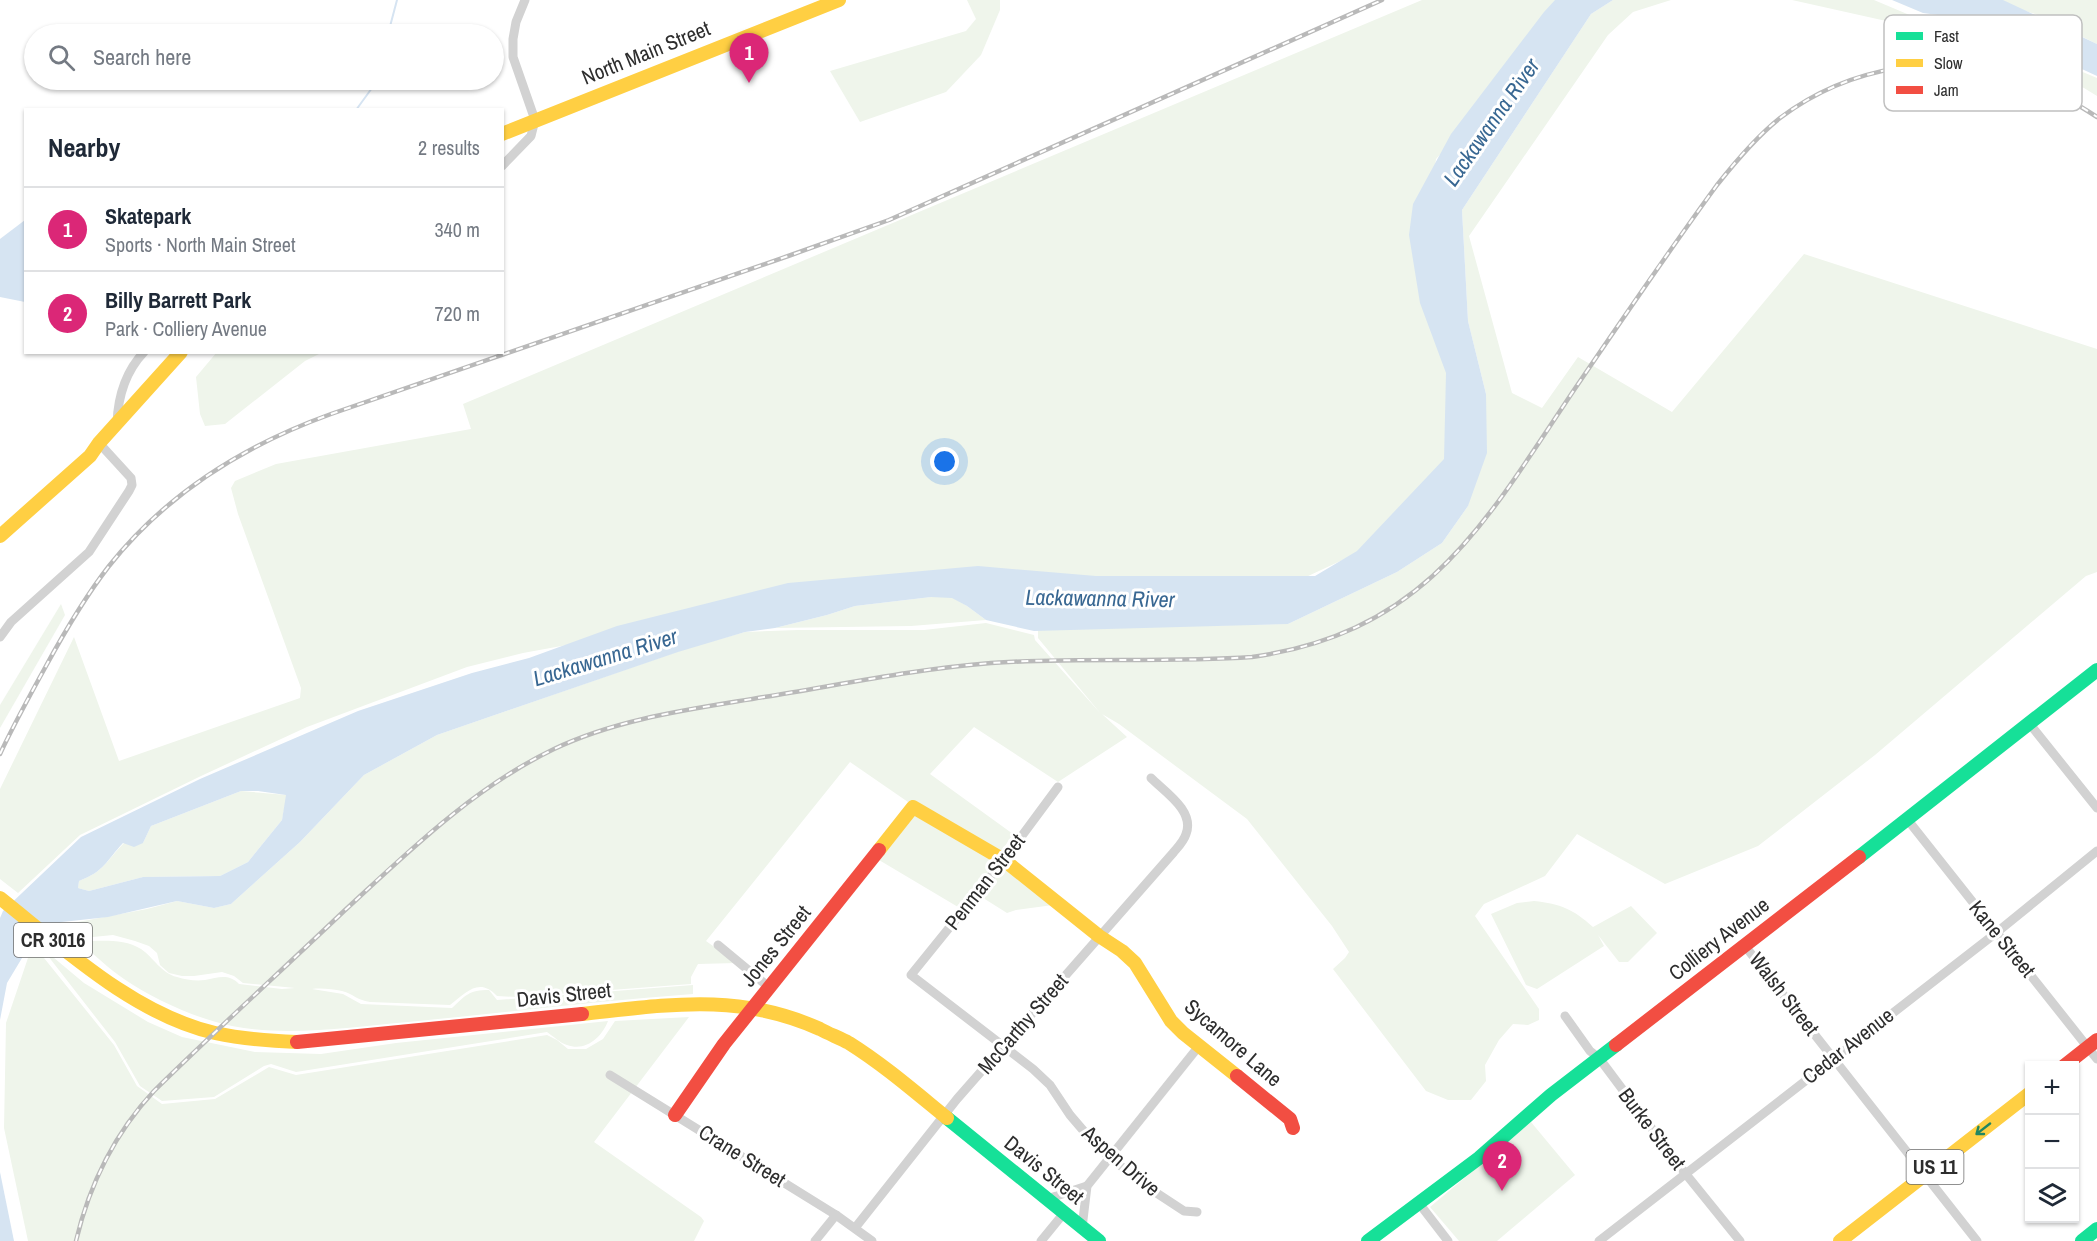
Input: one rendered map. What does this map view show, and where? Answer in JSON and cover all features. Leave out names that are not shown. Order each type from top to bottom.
[{"type":"main road","name":"North Main Street","points":[[504,133],[839,0]]},
{"type":"main road","points":[[3,528],[90,456],[179,354]]},
{"type":"main road","name":"Colliery Avenue","points":[[1368,1241],[1514,1130],[1551,1095],[2097,670]]},
{"type":"main road","name":"Sycamore Lane","points":[[913,807],[1004,860],[1099,936],[1122,951],[1135,963],[1172,1021],[1199,1046],[1290,1119],[1293,1128]]},
{"type":"main road","name":"Jones Street","points":[[675,1115],[724,1044],[913,807]]},
{"type":"main road","name":"Davis Street","points":[[0,898],[106,981],[138,1002],[176,1021],[234,1038],[262,1042],[312,1042],[680,1004],[722,1004],[753,1008],[801,1021],[847,1042],[886,1069],[1099,1241]]},
{"type":"main road","points":[[2069,1061],[2092,1043]]},
{"type":"main road","name":"US 11","points":[[1840,1241],[2025,1097]]},
{"type":"main road","points":[[2082,1241],[2097,1229]]},
{"type":"street","points":[[504,164],[531,136],[535,120],[513,57],[516,22],[525,0]]},
{"type":"street","points":[[117,423],[117,402],[133,364],[142,354]]},
{"type":"street","points":[[0,637],[19,615],[89,552],[129,491],[132,485],[131,478],[99,443]]},
{"type":"street","points":[[2029,723],[2097,808]]},
{"type":"street","name":"McCarthy Street","points":[[855,1228],[1003,1046],[1173,854],[1186,836],[1188,820],[1184,810],[1151,778]]},
{"type":"street","name":"Penman Street","points":[[911,975],[1004,860],[1058,788]]},
{"type":"street","name":"Kane Street","points":[[1907,819],[1996,933],[2092,1043],[2097,1059]]},
{"type":"street","name":"Cedar Avenue","points":[[1599,1241],[1996,933],[2097,851]]},
{"type":"street","points":[[718,945],[770,988]]},
{"type":"street","name":"Walsh Street","points":[[1745,946],[1977,1241]]},
{"type":"street","name":"Aspen Drive","points":[[911,975],[1050,1085],[1070,1115],[1109,1157],[1184,1211],[1197,1212]]},
{"type":"street","name":"Burke Street","points":[[1565,1016],[1740,1241]]},
{"type":"street","points":[[1082,1228],[1087,1186],[1199,1046]]},
{"type":"street","name":"Crane Street","points":[[610,1075],[836,1215],[872,1241]]},
{"type":"street","points":[[1047,1199],[1087,1186]]},
{"type":"street","points":[[1418,1202],[1448,1241]]},
{"type":"street","points":[[1041,1241],[1064,1213]]},
{"type":"street","points":[[815,1241],[836,1215]]},
{"type":"shaded area","points":[[967,0],[1000,0],[1000,10],[981,55],[946,92],[860,122],[830,71],[966,31],[976,19]]},
{"type":"shaded area","points":[[1422,0],[1578,0],[1436,159],[1426,243],[1454,377],[1450,463],[1364,550],[1306,577],[1067,583],[704,620],[523,653],[467,667],[307,727],[201,776],[80,835],[18,893],[0,879],[0,789],[74,637],[119,761],[300,698],[301,688],[238,514],[231,488],[235,481],[276,464],[471,429],[463,404]]},
{"type":"shaded area","points":[[1613,0],[1671,0],[1633,12],[1608,35],[1469,236],[1512,393],[1542,408],[1578,357],[1672,412],[1804,254],[2097,349],[2097,572],[2086,576],[1875,755],[1758,846],[1665,884],[1577,834],[1545,876],[1484,904],[1475,916],[1539,1009],[1539,1020],[1528,1025],[1513,1024],[1499,1040],[1485,1065],[1486,1081],[1471,1100],[1448,1100],[1426,1091],[1333,969],[1349,952],[1332,926],[1247,819],[1119,724],[1102,714],[1127,737],[1058,782],[974,727],[930,774],[1013,834],[995,861],[1053,905],[1007,913],[972,891],[958,907],[879,860],[921,806],[908,802],[850,762],[706,941],[737,963],[698,964],[691,977],[691,984],[517,997],[497,996],[491,990],[479,987],[468,991],[450,1005],[370,1002],[342,991],[312,989],[343,994],[361,1004],[452,1008],[468,994],[482,990],[489,990],[497,1000],[693,985],[693,994],[342,1028],[297,1031],[253,1029],[204,1019],[162,1001],[118,975],[82,944],[82,941],[112,941],[134,945],[166,972],[184,979],[202,980],[227,977],[239,984],[282,989],[295,988],[243,983],[234,976],[222,972],[194,976],[169,973],[160,965],[157,953],[149,946],[113,935],[83,938],[62,925],[177,901],[214,908],[231,904],[300,842],[364,775],[437,735],[688,648],[745,632],[924,630],[986,623],[1034,635],[1035,640],[1101,714],[1038,638],[1038,629],[1288,624],[1397,572],[1442,543],[1468,506],[1486,394],[1468,321],[1462,210],[1591,14]]},
{"type":"shaded area","points":[[1792,0],[1874,0],[1910,15],[1884,15],[1884,21]]},
{"type":"shaded area","points":[[1991,0],[2097,0],[2097,44],[2082,37],[2082,15],[2038,15]]},
{"type":"shaded area","points":[[2082,72],[2097,78],[2097,96],[2082,87]]},
{"type":"shaded area","points":[[215,354],[319,354],[305,361],[225,424],[205,426],[200,414],[196,377]]},
{"type":"shaded area","points":[[931,597],[952,597],[986,620],[911,626],[775,628],[855,606]]},
{"type":"shaded area","points":[[61,604],[65,615],[0,728],[0,705]]},
{"type":"shaded area","points":[[241,791],[287,795],[282,820],[248,862],[220,876],[143,877],[89,891],[78,888],[79,881],[100,869],[124,843],[143,843],[151,826]]},
{"type":"shaded area","points":[[1534,901],[1566,908],[1593,927],[1631,906],[1657,933],[1628,962],[1619,962],[1598,935],[1604,946],[1537,989],[1526,985],[1491,914],[1517,903]]},
{"type":"shaded area","points":[[41,947],[84,983],[148,1022],[182,1037],[255,1052],[321,1054],[396,1043],[608,1021],[602,1032],[587,1045],[574,1047],[564,1044],[547,1032],[296,1072],[271,1064],[214,1097],[162,1101],[140,1086],[115,1042]]},
{"type":"shaded area","points":[[36,948],[114,1045],[137,1086],[162,1104],[215,1099],[269,1067],[296,1075],[547,1035],[568,1049],[586,1049],[603,1039],[615,1021],[689,1017],[594,1142],[704,1221],[694,1241],[28,1241],[4,1128],[6,1023],[31,949]]},
{"type":"shaded area","points":[[1531,1122],[1575,1175],[1497,1241],[1459,1241],[1430,1207]]},
{"type":"water","name":"Lackawanna River","points":[[1555,0],[1613,0],[1591,14],[1462,210],[1468,321],[1486,394],[1487,453],[1468,506],[1442,543],[1397,572],[1288,624],[1034,631],[986,620],[952,598],[931,597],[855,606],[775,628],[745,632],[678,652],[437,735],[364,775],[300,842],[231,904],[214,908],[177,901],[108,917],[54,925],[28,948],[7,983],[0,1020],[0,918],[3,911],[81,837],[200,779],[358,711],[472,673],[529,658],[617,626],[788,583],[978,566],[1096,576],[1315,576],[1357,551],[1444,459],[1446,373],[1420,303],[1409,235],[1413,204],[1451,134]],"holes":[[[241,791],[286,795],[282,820],[248,862],[220,876],[143,877],[89,891],[78,888],[79,881],[100,869],[123,843],[134,847],[143,843],[151,826]]]},
{"type":"water","points":[[1892,0],[2003,0],[2035,15],[1938,15],[1923,13]]},
{"type":"water","points":[[2082,37],[2097,44],[2097,76],[2082,69]]},
{"type":"water","points":[[24,221],[24,302],[0,297],[0,239]]},
{"type":"water","points":[[0,1172],[14,1241],[0,1241]]},
{"type":"waterway","points":[[391,24],[397,0]]},
{"type":"waterway","points":[[357,108],[371,90]]},
{"type":"railway","points":[[0,754],[60,640],[109,566],[156,516],[182,494],[238,456],[299,426],[331,414],[889,220],[1382,0]]},
{"type":"railway","points":[[76,1241],[88,1200],[105,1161],[127,1124],[154,1091],[417,844],[496,782],[554,749],[604,729],[657,716],[934,669],[1056,660],[1187,660],[1252,657],[1312,644],[1363,624],[1407,597],[1445,564],[1479,527],[1717,185],[1747,150],[1780,118],[1807,100],[1836,86],[1884,71]]},
{"type":"railway","points":[[2082,108],[2097,117]]},
{"type":"traffic: fast","points":[[1859,857],[2097,670]]},
{"type":"traffic: fast","points":[[1368,1241],[1479,1158],[1551,1095],[1616,1045]]},
{"type":"traffic: fast","points":[[947,1118],[1099,1241]]},
{"type":"traffic: fast","points":[[2082,1241],[2097,1229]]},
{"type":"traffic: slow","points":[[504,133],[839,0]]},
{"type":"traffic: slow","points":[[0,536],[90,456],[179,354]]},
{"type":"traffic: slow","points":[[879,850],[913,807],[1004,860],[1135,963],[1171,1021],[1237,1076]]},
{"type":"traffic: slow","points":[[0,898],[101,978],[128,996],[157,1011],[185,1024],[215,1033],[297,1042]]},
{"type":"traffic: slow","points":[[582,1014],[644,1007],[702,1004],[760,1010],[790,1017],[820,1029],[862,1051],[947,1118]]},
{"type":"traffic: slow","points":[[1840,1241],[2025,1097]]},
{"type":"traffic: jam","points":[[675,1115],[724,1044],[879,850]]},
{"type":"traffic: jam","points":[[1616,1045],[1859,857]]},
{"type":"traffic: jam","points":[[297,1042],[582,1014]]},
{"type":"traffic: jam","points":[[2070,1061],[2097,1040]]},
{"type":"traffic: jam","points":[[1237,1076],[1290,1119],[1293,1128]]},
{"type":"place","name":"Skatepark","points":[[749,83]]},
{"type":"place","name":"Billy Barrett Park","points":[[1502,1191]]}]
